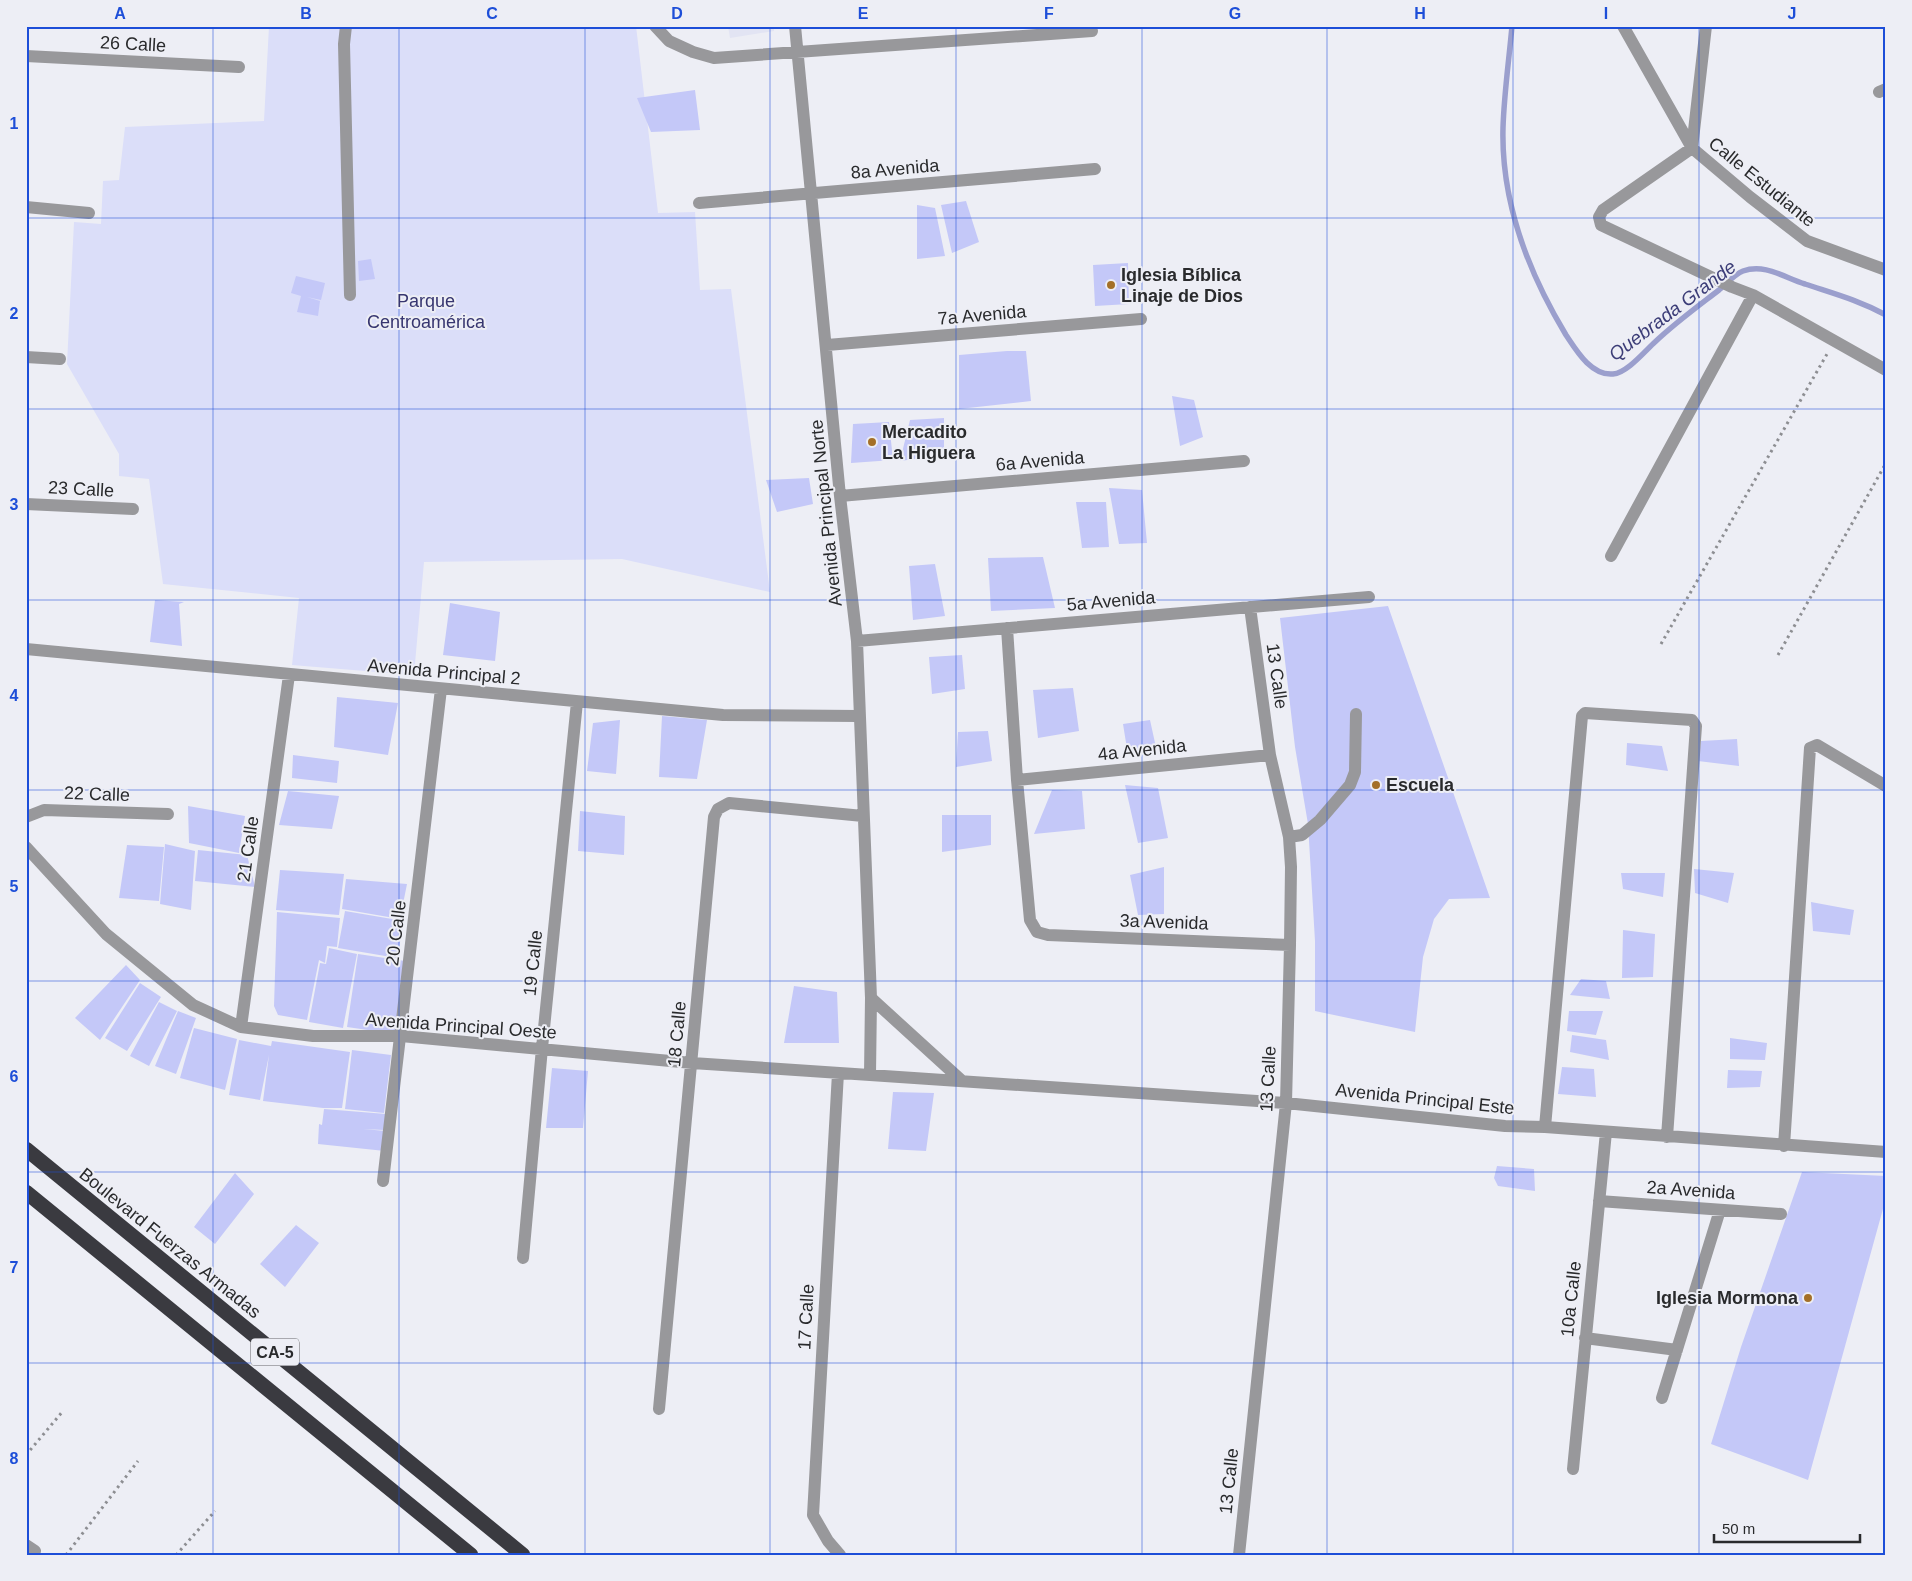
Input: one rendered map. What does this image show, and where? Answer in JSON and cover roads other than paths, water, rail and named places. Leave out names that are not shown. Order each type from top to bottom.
[{"type":"highway","name":"Boulevard Fuerzas Armadas","points":[[26,1149],[523,1555]]},
{"type":"highway","name":"CA-5","points":[[26,1192],[471,1555]]},
{"type":"street","points":[[346,26],[344,44],[350,295]]},
{"type":"street","points":[[655,26],[668,41],[693,52],[714,58],[1092,31]]},
{"type":"street","name":"Avenida Principal Norte","points":[[795,26],[840,496],[856,641],[871,998],[870,1075]]},
{"type":"street","name":"Calle Estudiante","points":[[1623,26],[1692,148],[1750,197],[1808,241],[1886,270]]},
{"type":"street","points":[[1706,26],[1692,148],[1603,210],[1600,213],[1600,226],[1753,295],[1886,370]]},
{"type":"street","name":"26 Calle","points":[[26,56],[239,67]]},
{"type":"street","name":"8a Avenida","points":[[699,203],[1095,169]]},
{"type":"street","points":[[26,207],[89,213]]},
{"type":"street","points":[[1611,556],[1753,295]]},
{"type":"street","name":"7a Avenida","points":[[827,345],[1141,319]]},
{"type":"street","points":[[26,357],[60,360]]},
{"type":"street","name":"6a Avenida","points":[[840,496],[1244,461]]},
{"type":"street","name":"23 Calle","points":[[26,504],[133,509]]},
{"type":"street","name":"5a Avenida","points":[[856,641],[1369,597]]},
{"type":"street","name":"13 Calle","points":[[1239,1555],[1286,1104],[1291,867],[1289,837],[1270,755],[1250,607]]},
{"type":"street","points":[[1007,628],[1017,780]]},
{"type":"street","name":"Avenida Principal 2","points":[[26,649],[723,715],[858,716]]},
{"type":"street","name":"21 Calle","points":[[241,1027],[289,675]]},
{"type":"street","name":"20 Calle","points":[[383,1181],[441,689]]},
{"type":"street","name":"19 Calle","points":[[523,1258],[577,702]]},
{"type":"street","points":[[1545,1127],[1582,716],[1585,713],[1692,720],[1696,726],[1667,1137]]},
{"type":"street","points":[[1289,837],[1302,835],[1320,820],[1350,785],[1354,772],[1356,714]]},
{"type":"street","points":[[1784,1146],[1810,748],[1817,744],[1886,786]]},
{"type":"street","name":"4a Avenida","points":[[1017,780],[1270,755]]},
{"type":"street","name":"3a Avenida","points":[[1017,780],[1030,920],[1037,932],[1048,935],[1290,945]]},
{"type":"street","name":"18 Calle","points":[[660,1409],[714,816],[718,809],[729,804],[863,816]]},
{"type":"street","name":"22 Calle","points":[[26,817],[44,810],[168,814]]},
{"type":"street","name":"Avenida Principal Oeste","points":[[26,847],[113,940],[193,1005],[241,1027],[313,1036],[401,1036],[692,1063],[961,1080]]},
{"type":"street","points":[[871,998],[961,1080]]},
{"type":"street","name":"17 Calle","points":[[838,1073],[813,1515],[828,1541],[840,1555]]},
{"type":"street","name":"Avenida Principal Este","points":[[961,1080],[1286,1104],[1505,1126],[1545,1127],[1886,1152]]},
{"type":"street","name":"10a Calle","points":[[1573,1469],[1606,1132]]},
{"type":"street","name":"2a Avenida","points":[[1599,1201],[1781,1214]]},
{"type":"street","points":[[1662,1398],[1720,1210]]},
{"type":"street","points":[[1585,1338],[1678,1350]]},
{"type":"waterway","name":"Quebrada Grande","points":[[1512,26],[1503,128],[1504,156],[1512,210],[1529,262],[1552,311],[1579,354],[1591,366],[1605,374],[1618,373],[1624,370],[1670,328],[1740,272],[1751,269],[1775,272],[1856,301],[1886,315]]},
{"type":"place","name":"Iglesia Bíblica Linaje de Dios","points":[[1111,285]]},
{"type":"place","name":"Mercadito La Higuera","points":[[872,442]]},
{"type":"place","name":"Escuela","points":[[1376,785]]},
{"type":"place","name":"Iglesia Mormona","points":[[1808,1298]]},
{"type":"park label","name":"Parque Centroamérica","points":[[426,311]]}]
